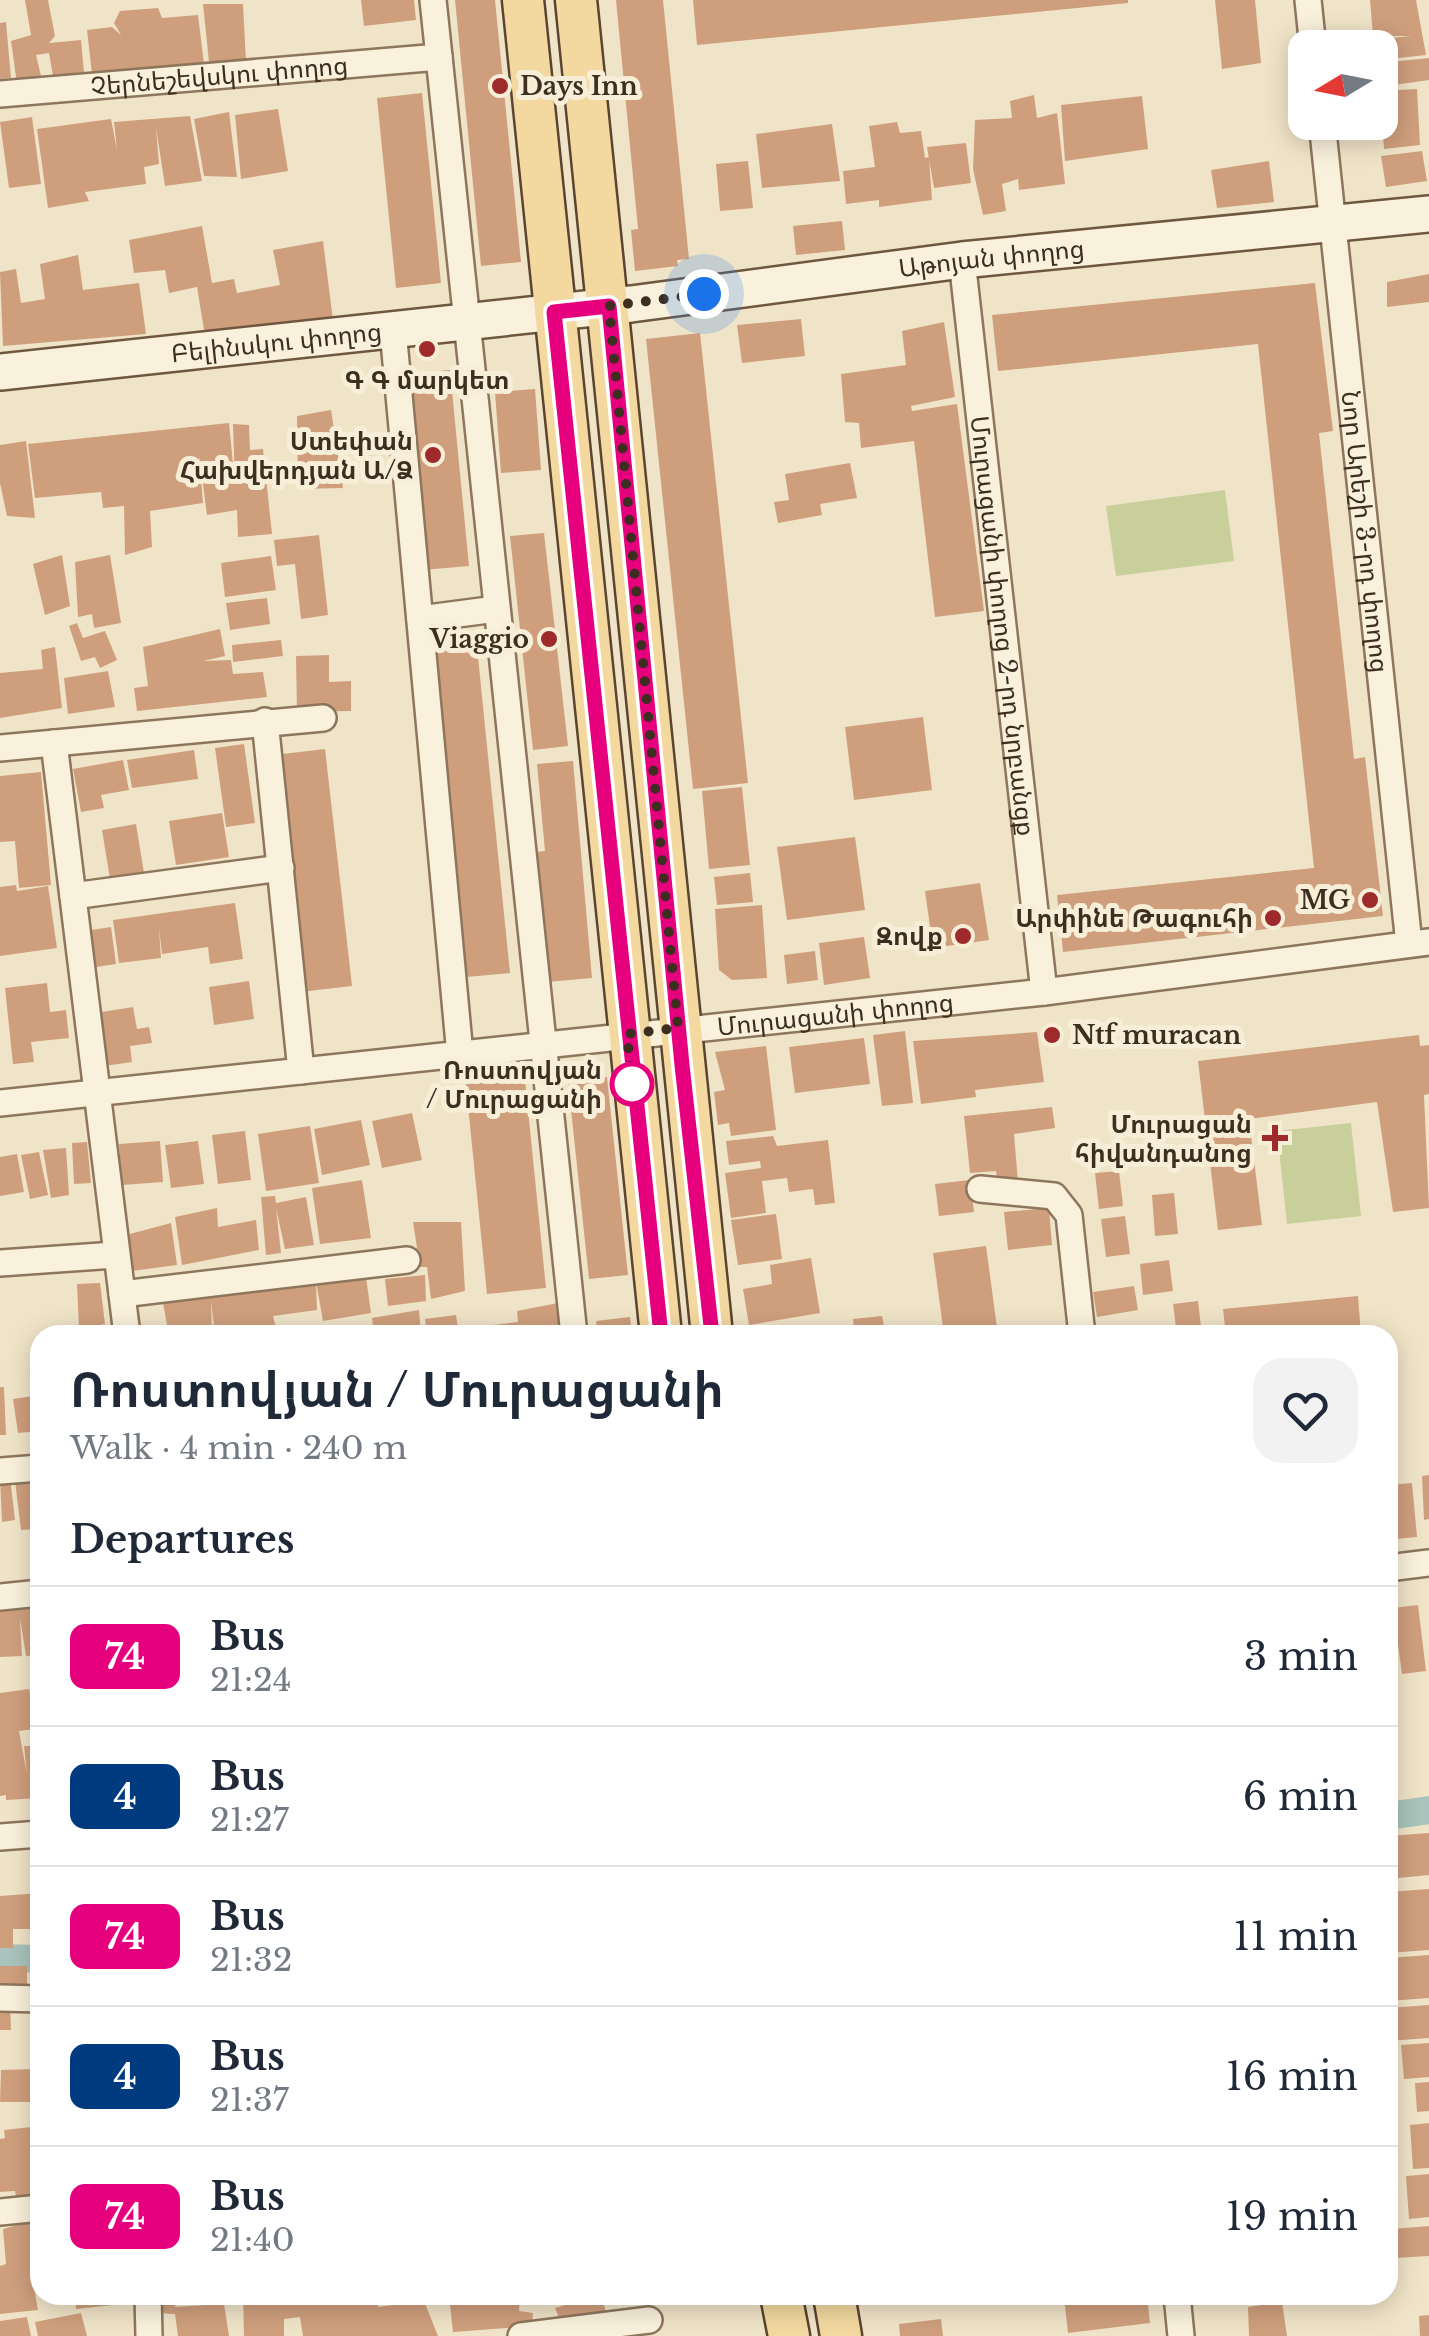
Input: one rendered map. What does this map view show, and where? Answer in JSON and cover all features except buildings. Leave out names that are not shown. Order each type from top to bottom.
[{"type":"main road","points":[[523,0],[660,1325]]},
{"type":"main road","points":[[576,0],[711,1325]]},
{"type":"main road","name":"Աթոյան փողոց","points":[[554,312],[962,260],[1429,214]]},
{"type":"main road","name":"Բելինսկու փողոց","points":[[0,372],[554,312]]},
{"type":"main road","points":[[783,2305],[788,2336]]},
{"type":"main road","points":[[836,2305],[841,2336]]},
{"type":"street","points":[[433,0],[540,1044],[573,1325]]},
{"type":"street","points":[[1308,0],[1311,30]]},
{"type":"street","name":"Չերնեշեվսկու փողոց","points":[[0,94],[439,56]]},
{"type":"street","name":"Նոր Արեշի 3-րդ փողոց","points":[[1324,140],[1419,943]]},
{"type":"street","name":"Մուրացանի փողոց 2-րդ նրբանցք","points":[[962,260],[1044,992]]},
{"type":"street","points":[[393,330],[460,1055]]},
{"type":"street","points":[[420,619],[496,609]]},
{"type":"street","points":[[0,748],[323,718]]},
{"type":"street","points":[[266,721],[301,1071]]},
{"type":"street","points":[[54,743],[126,1325]]},
{"type":"street","points":[[73,896],[280,868]]},
{"type":"street","name":"Մուրացանի փողոց","points":[[0,1103],[1044,992],[1419,943]]},
{"type":"street","points":[[980,1190],[1054,1196],[1069,1215],[1081,1325]]},
{"type":"street","points":[[0,1263],[115,1255]]},
{"type":"street","points":[[122,1294],[407,1260]]},
{"type":"street","points":[[0,1471],[30,1469]]},
{"type":"street","points":[[1398,1567],[1429,1563]]},
{"type":"street","points":[[0,1596],[30,1594]]},
{"type":"street","points":[[0,1836],[30,1834]]},
{"type":"street","points":[[0,1998],[30,1999]]},
{"type":"street","points":[[0,2212],[30,2209]]},
{"type":"street","points":[[148,2305],[149,2336]]},
{"type":"street","points":[[1178,2305],[1181,2336]]},
{"type":"street","points":[[522,2336],[650,2320]]},
{"type":"green space","points":[[1225,490],[1234,561],[1116,576],[1106,506]]},
{"type":"green space","points":[[1351,1123],[1361,1216],[1287,1224],[1277,1131]]},
{"type":"waterway","points":[[1398,1815],[1429,1810]]},
{"type":"waterway","points":[[0,1958],[30,1959]]},
{"type":"bus line","name":"74","points":[[660,1325],[554,312],[609,306],[711,1325]]},
{"type":"place","name":"Days Inn","points":[[500,86]]},
{"type":"place","name":"Գ Գ մարկետ","points":[[427,349]]},
{"type":"place","name":"Ստեփան Հախվերդյան Ա/Ձ","points":[[433,455]]},
{"type":"place","name":"Viaggio","points":[[549,639]]},
{"type":"place","name":"MG","points":[[1370,900]]},
{"type":"place","name":"Արփինե Թագուհի","points":[[1273,918]]},
{"type":"place","name":"Զովք","points":[[963,936]]},
{"type":"place","name":"Ntf muracan","points":[[1052,1035]]},
{"type":"place","name":"Ռոստովյան / Մուրացանի","points":[[632,1084]]},
{"type":"place","name":"Մուրացան հիվանդանոց","points":[[1275,1138]]},
{"type":"route","points":[[632,1084],[633,1087],[627,1034],[678,1028],[609,306],[704,294]]}]
